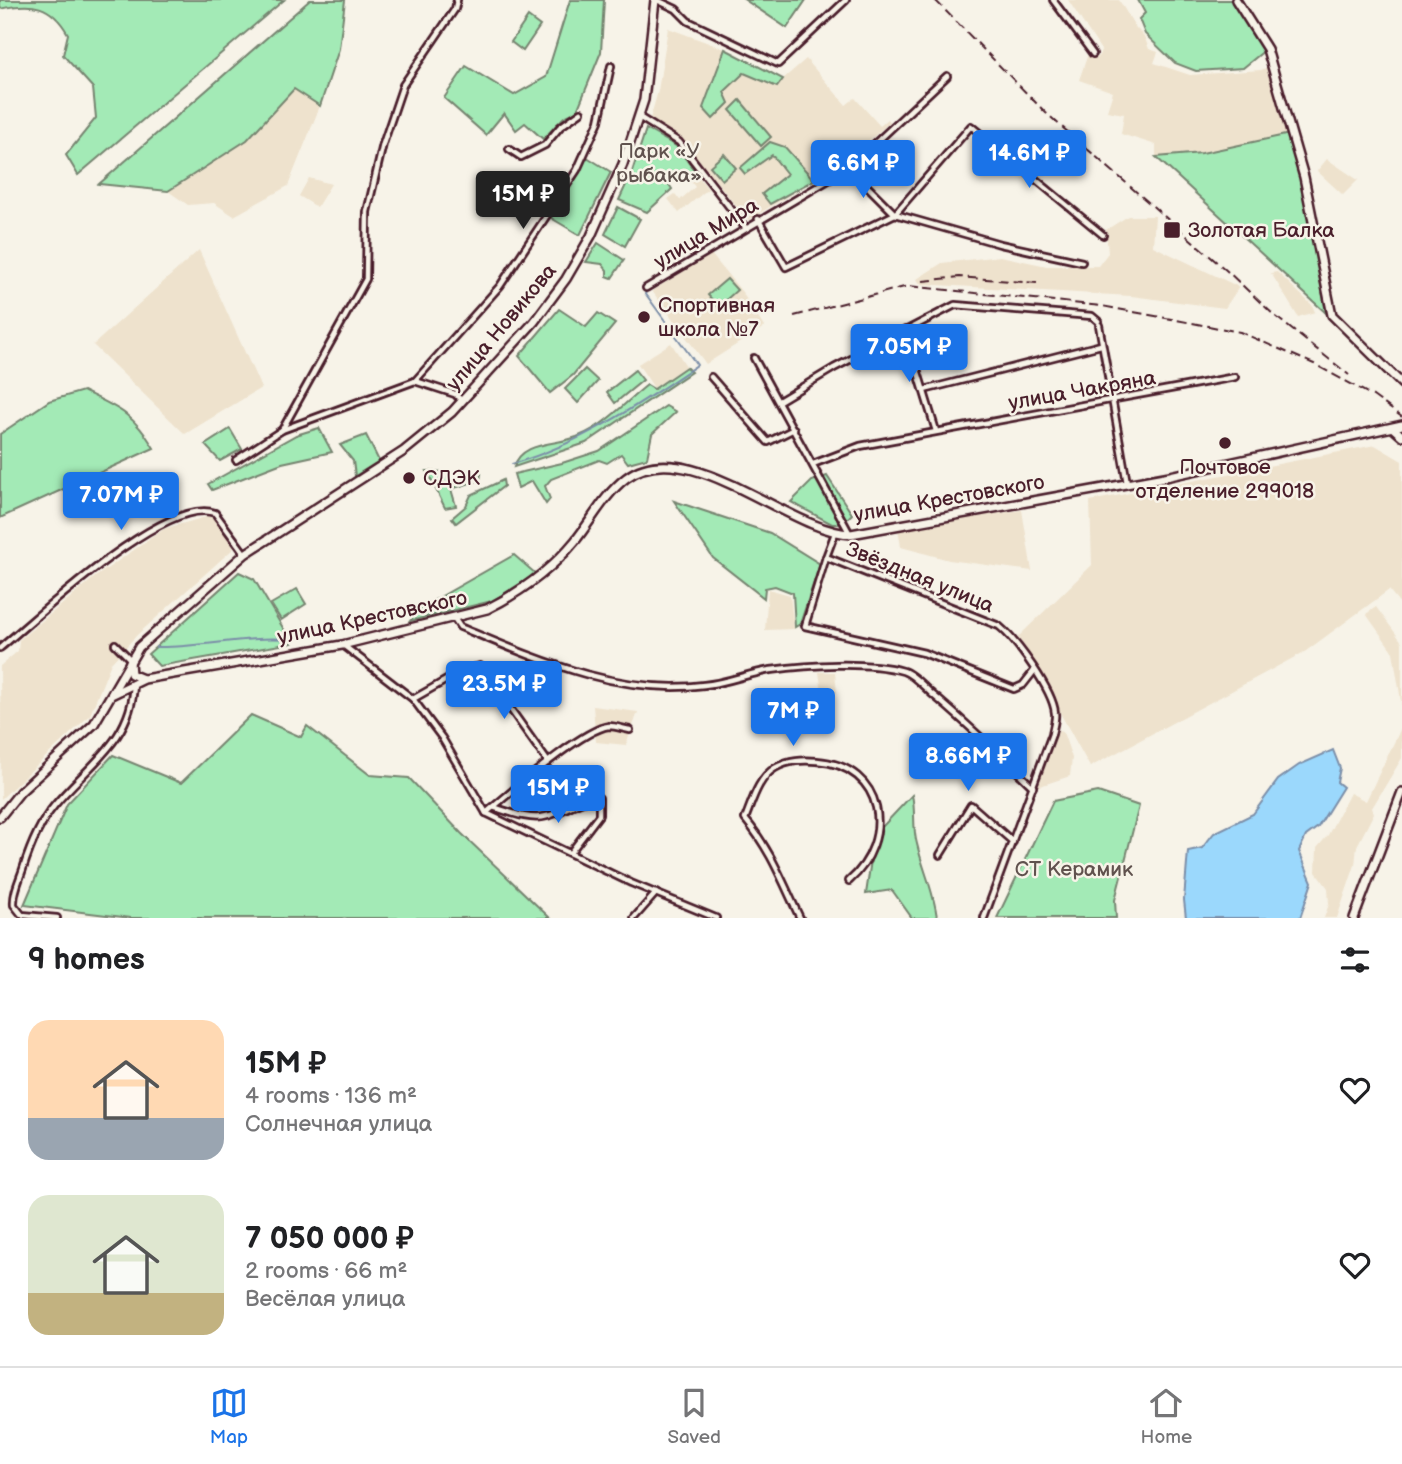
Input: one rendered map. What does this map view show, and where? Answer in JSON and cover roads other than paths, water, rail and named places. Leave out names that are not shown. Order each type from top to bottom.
[{"type":"main road","name":"улица Новикова","points":[[0,817],[20,792],[94,724],[139,648],[245,554],[404,451],[463,402],[500,362],[566,279],[592,236],[623,164],[645,100],[656,0]]},
{"type":"main road","points":[[1236,0],[1269,57],[1304,177],[1332,315],[1402,384]]},
{"type":"main road","name":"улица Крестовского","points":[[114,694],[144,679],[342,645],[487,609],[554,565],[615,488],[628,476],[654,468],[687,469],[737,486],[835,533],[850,534],[1128,484],[1402,425]]},
{"type":"main road","points":[[1393,428],[1402,436]]},
{"type":"main road","points":[[131,660],[131,674],[144,679]]},
{"type":"main road","points":[[1354,918],[1402,792]]},
{"type":"street","points":[[282,430],[366,279],[367,212],[383,144],[403,85],[455,9],[457,0]]},
{"type":"street","points":[[656,0],[676,9],[688,21],[778,64],[846,0]]},
{"type":"street","points":[[1053,0],[1093,54]]},
{"type":"street","points":[[236,460],[282,430],[415,381],[500,286],[577,170],[599,121],[611,66]]},
{"type":"street","name":"улица Мира","points":[[646,288],[758,219],[849,168],[947,76]]},
{"type":"street","points":[[509,149],[521,156],[545,145],[560,127],[581,112]]},
{"type":"street","points":[[639,117],[679,142],[745,227]]},
{"type":"street","points":[[758,219],[786,267],[895,214],[971,126],[1103,235]]},
{"type":"street","points":[[849,168],[895,214],[1000,244],[1082,262]]},
{"type":"street","points":[[779,401],[955,305],[1092,316],[1098,323],[1128,484]]},
{"type":"street","points":[[905,330],[936,431]]},
{"type":"street","points":[[924,390],[1101,345]]},
{"type":"street","points":[[754,358],[850,534]]},
{"type":"street","points":[[711,377],[768,442],[794,429]]},
{"type":"street","name":"улица Чакряна","points":[[813,464],[860,446],[1112,402],[1235,377]]},
{"type":"street","points":[[415,381],[455,394],[463,402]]},
{"type":"street","points":[[0,648],[128,543],[190,512],[208,510],[215,513],[245,554]]},
{"type":"street","name":"Звёздная улица","points":[[835,533],[826,556],[999,626],[1012,637],[1049,694],[1055,713],[1052,734],[984,918]]},
{"type":"street","points":[[826,556],[805,626],[924,653],[1014,689],[1023,685],[1034,671]]},
{"type":"street","points":[[454,618],[460,627],[554,666],[626,684],[665,687],[704,685],[768,670],[809,667],[858,666],[906,671],[974,729],[1033,787]]},
{"type":"street","points":[[115,645],[131,660]]},
{"type":"street","points":[[342,645],[414,699],[442,738],[486,813],[656,893],[716,918]]},
{"type":"street","points":[[414,699],[464,670],[480,666],[548,762]]},
{"type":"street","points":[[57,918],[22,915],[14,905],[28,853],[47,814],[91,771],[117,736],[131,707],[134,682]]},
{"type":"street","points":[[486,813],[548,762],[599,729],[609,726],[631,730]]},
{"type":"street","points":[[800,918],[785,891],[774,858],[745,819],[756,791],[775,768],[796,760],[830,762],[845,767],[868,785],[877,803],[876,838],[863,866],[849,881]]},
{"type":"street","points":[[493,807],[526,816],[546,817],[576,802],[598,798],[599,815],[570,853]]},
{"type":"street","points":[[940,855],[971,805],[1013,842]]},
{"type":"street","points":[[634,918],[656,893]]},
{"type":"water","points":[[1333,750],[1340,768],[1337,782],[1343,787],[1318,827],[1306,836],[1299,851],[1312,882],[1300,918],[1186,918],[1184,900],[1188,851],[1202,848],[1214,833],[1253,814],[1278,780],[1299,765]]},
{"type":"waterway","points":[[512,464],[562,446],[585,434],[631,409],[697,365],[645,293]]},
{"type":"waterway","points":[[156,647],[288,639]]},
{"type":"railway","points":[[935,0],[1046,113],[1275,316],[1349,375]]},
{"type":"railway","points":[[923,281],[959,277],[1037,283]]},
{"type":"railway","points":[[794,316],[908,286],[1102,306],[1240,332],[1314,364],[1373,396],[1402,417]]},
{"type":"place","name":"Золотая Балка","points":[[1172,230]]},
{"type":"place","name":"Спортивная школа №7","points":[[644,317]]},
{"type":"place","name":"Почтовое отделение 299018","points":[[1225,443]]},
{"type":"place","name":"СДЭК","points":[[409,478]]},
{"type":"park label","name":"Парк «У рыбака»","points":[[659,163]]},
{"type":"park label","name":"СТ Керамик","points":[[1074,869]]}]
